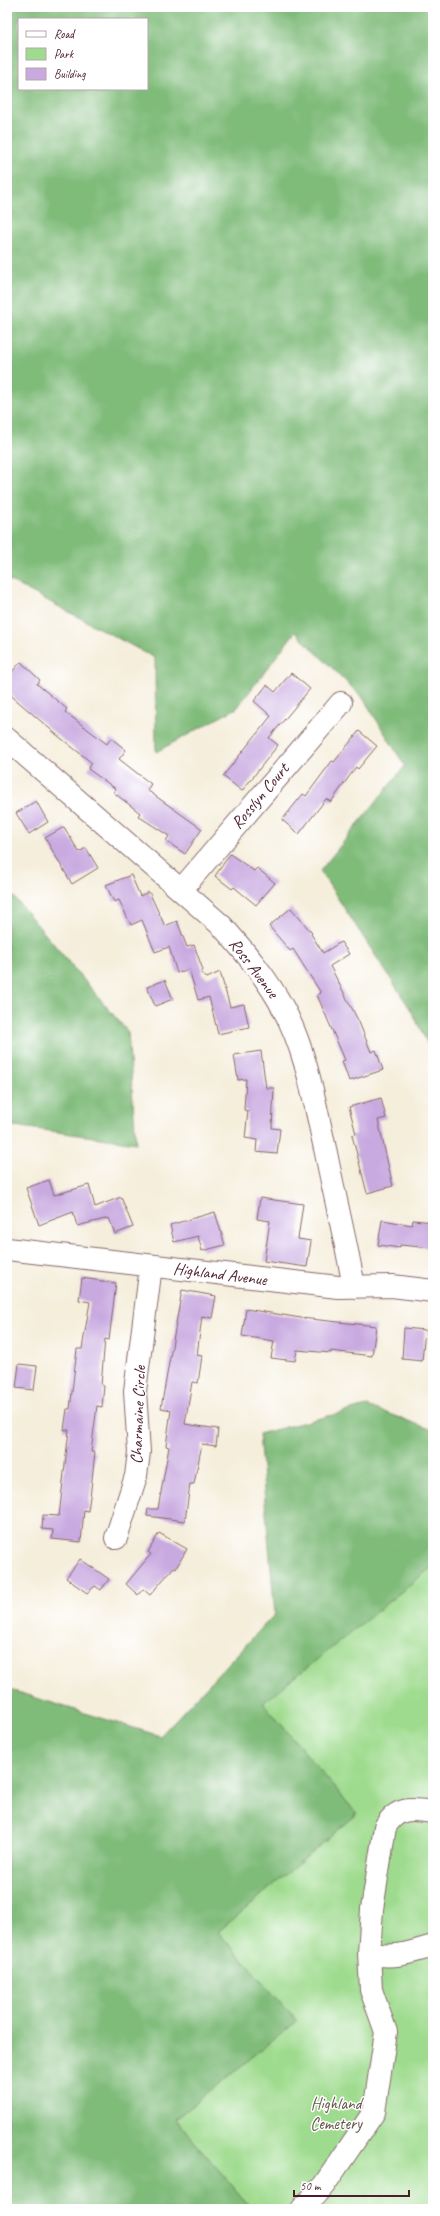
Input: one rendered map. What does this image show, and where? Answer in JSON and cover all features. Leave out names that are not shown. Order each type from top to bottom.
[{"type":"street","name":"Rosslyn Court","points":[[181,890],[341,703]]},
{"type":"street","name":"Ross Avenue","points":[[7,738],[222,926],[248,956],[270,985],[284,1010],[300,1049],[314,1102],[354,1287]]},
{"type":"street","name":"Highland Avenue","points":[[7,1249],[338,1287],[392,1286],[433,1291]]},
{"type":"street","name":"Charmaine Circle","points":[[116,1538],[136,1476],[139,1452],[135,1391],[151,1266]]},
{"type":"street","points":[[302,2209],[324,2185],[374,2112],[386,2032],[370,1990],[369,1953],[372,1909],[385,1827],[391,1816],[409,1809],[433,1812]]},
{"type":"street","points":[[369,1953],[383,1957],[399,1956],[433,1946]]},
{"type":"green space","points":[[7,7],[433,7],[433,1055],[411,1010],[320,871],[405,766],[363,698],[295,632],[237,708],[156,752],[155,658],[7,579]]},
{"type":"green space","points":[[7,889],[128,1032],[136,1143],[7,1125]]},
{"type":"green space","points":[[367,1406],[433,1430],[433,1566],[263,1703],[357,1814],[218,1932],[297,2021],[175,2119],[252,2209],[7,2209],[7,1689],[160,1736],[275,1614],[259,1434]]},
{"type":"green space","name":"Highland Cemetery","points":[[433,1566],[433,2209],[252,2209],[175,2119],[297,2021],[218,1932],[357,1814],[263,1703]]},
{"type":"building","points":[[21,662],[40,680],[37,684],[67,709],[65,712],[107,744],[111,738],[126,750],[119,759],[151,784],[147,790],[202,829],[185,854],[166,841],[169,836],[138,816],[140,813],[113,792],[116,789],[88,769],[92,763],[7,692],[7,677]]},
{"type":"building","points":[[291,673],[310,689],[269,738],[278,745],[242,791],[223,776],[271,716],[254,701],[267,685],[275,692]]},
{"type":"building","points":[[359,731],[377,746],[358,769],[356,767],[331,802],[326,799],[299,834],[282,820],[303,794],[306,796],[332,761],[334,762]]},
{"type":"building","points":[[36,801],[48,822],[29,834],[16,813]]},
{"type":"building","points":[[64,827],[79,852],[86,848],[98,868],[72,884],[45,838]]},
{"type":"building","points":[[230,854],[254,871],[257,868],[275,883],[256,905],[234,887],[232,889],[215,876]]},
{"type":"building","points":[[131,875],[140,896],[149,892],[165,926],[177,921],[187,947],[194,945],[203,970],[201,973],[207,978],[220,972],[230,1007],[244,1004],[249,1027],[218,1034],[209,997],[198,1000],[189,969],[177,973],[169,947],[155,952],[142,920],[131,925],[119,900],[114,902],[106,885]]},
{"type":"building","points":[[291,908],[312,933],[311,934],[323,953],[341,942],[349,954],[330,966],[359,1022],[371,1052],[376,1050],[383,1070],[349,1081],[342,1061],[345,1060],[317,995],[321,993],[293,949],[290,951],[269,926]]},
{"type":"building","points":[[165,980],[173,999],[155,1006],[147,987]]},
{"type":"building","points":[[261,1051],[266,1088],[274,1088],[272,1128],[280,1129],[277,1154],[256,1152],[257,1140],[245,1138],[248,1111],[244,1110],[246,1079],[238,1080],[234,1055]]},
{"type":"building","points":[[381,1098],[386,1118],[378,1120],[393,1186],[367,1193],[352,1135],[356,1134],[349,1107]]},
{"type":"building","points":[[49,1180],[54,1195],[89,1185],[95,1207],[121,1197],[133,1227],[115,1234],[109,1218],[77,1226],[73,1212],[39,1225],[26,1188]]},
{"type":"building","points":[[260,1198],[303,1204],[298,1239],[311,1241],[307,1267],[264,1261],[270,1221],[257,1219]]},
{"type":"building","points":[[215,1212],[225,1245],[202,1251],[198,1236],[174,1242],[170,1225]]},
{"type":"building","points":[[382,1220],[412,1225],[413,1220],[433,1222],[433,1248],[400,1245],[400,1248],[378,1245]]},
{"type":"building","points":[[82,1278],[116,1283],[109,1340],[105,1339],[101,1385],[104,1386],[102,1407],[97,1406],[91,1452],[95,1452],[91,1489],[88,1511],[84,1510],[81,1542],[52,1539],[53,1530],[42,1529],[43,1515],[59,1516],[69,1430],[64,1430],[67,1409],[70,1409],[77,1349],[82,1349],[90,1302],[79,1300]]},
{"type":"building","points":[[182,1290],[216,1296],[212,1318],[202,1316],[197,1355],[202,1356],[198,1383],[192,1382],[185,1424],[218,1429],[216,1446],[202,1444],[194,1484],[190,1484],[185,1521],[147,1516],[148,1509],[158,1509],[169,1447],[166,1446],[171,1410],[161,1408]]},
{"type":"building","points":[[246,1309],[301,1318],[376,1326],[372,1356],[331,1351],[331,1353],[297,1350],[295,1361],[271,1358],[274,1341],[242,1336]]},
{"type":"building","points":[[404,1328],[425,1330],[422,1361],[402,1359]]},
{"type":"building","points":[[19,1364],[37,1366],[34,1390],[16,1388]]},
{"type":"building","points":[[159,1533],[187,1549],[176,1568],[174,1567],[150,1595],[143,1589],[138,1595],[126,1584],[151,1554],[148,1552]]},
{"type":"building","points":[[80,1559],[109,1579],[101,1590],[95,1586],[87,1593],[66,1578]]}]
